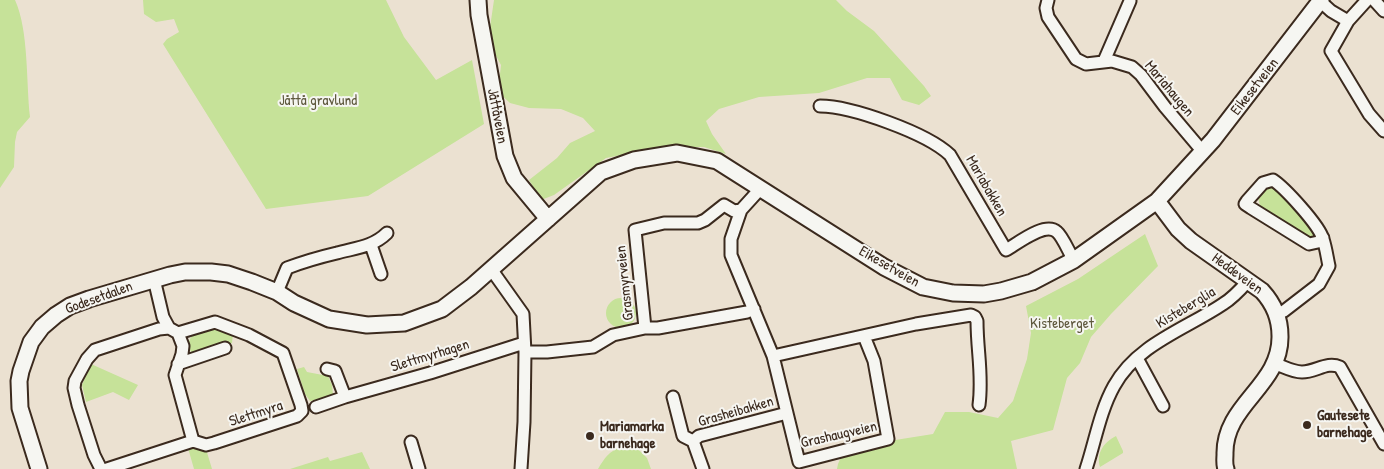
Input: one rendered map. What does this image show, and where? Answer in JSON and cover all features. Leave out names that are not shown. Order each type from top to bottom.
[{"type":"main road","name":"Jåttåveien","points":[[478,0],[480,25],[505,156],[514,178],[548,219]]},
{"type":"main road","name":"Eikesetveien","points":[[491,269],[601,172],[634,160],[678,152],[717,161],[909,281],[936,290],[968,294],[1001,292],[1032,282],[1074,260],[1157,201],[1204,150],[1289,44],[1321,0]]},
{"type":"main road","name":"Heddeveien","points":[[1157,201],[1178,229],[1191,242],[1262,291],[1270,300],[1277,314],[1281,345],[1276,364],[1267,379],[1238,413],[1230,426],[1224,445],[1226,469]]},
{"type":"main road","name":"Godesetdalen","points":[[39,469],[23,422],[19,395],[21,371],[31,342],[56,315],[70,306],[185,272],[210,272],[228,274],[277,292],[329,319],[367,325],[395,324],[422,318],[442,309],[491,269]]},
{"type":"street","name":"Mariahaugen","points":[[1048,0],[1046,8],[1048,18],[1076,59],[1086,64],[1104,61],[1119,62],[1136,70],[1198,146],[1204,150]]},
{"type":"street","points":[[1321,0],[1331,10],[1348,21]]},
{"type":"street","points":[[1368,0],[1348,21],[1331,51],[1369,114],[1384,131]]},
{"type":"street","points":[[1374,0],[1384,11]]},
{"type":"street","points":[[1104,61],[1130,1]]},
{"type":"street","name":"Mariabakken","points":[[820,106],[832,106],[881,120],[943,148],[950,155],[1006,250],[1041,230],[1052,230],[1057,232],[1074,260]]},
{"type":"street","points":[[1277,314],[1284,311],[1319,284],[1329,266],[1323,238],[1308,216],[1273,180],[1263,183],[1246,201],[1245,204],[1309,244],[1318,242],[1323,238]]},
{"type":"street","name":"Grashaugveien","points":[[761,188],[741,210],[731,239],[731,255],[773,356],[788,413],[795,465],[888,439],[874,361],[864,336]]},
{"type":"street","name":"Grasmyrveien","points":[[645,328],[635,230],[664,223],[698,223],[706,220],[724,205],[734,212],[741,210]]},
{"type":"street","points":[[277,292],[287,268],[320,257],[371,245],[388,233]]},
{"type":"street","points":[[371,245],[380,274]]},
{"type":"street","points":[[491,269],[522,314],[524,422],[521,469]]},
{"type":"street","points":[[154,280],[163,317],[174,331],[182,346],[182,354],[175,375],[193,441]]},
{"type":"street","name":"Kisteberglia","points":[[1086,469],[1103,413],[1114,386],[1138,358],[1160,340],[1224,304],[1248,281]]},
{"type":"street","name":"Grasmyrveien","points":[[524,347],[547,352],[593,347],[607,337],[645,328],[658,328],[747,312],[754,309]]},
{"type":"street","points":[[773,356],[966,314],[975,317],[976,322],[982,386],[979,405]]},
{"type":"street","name":"Slettmyra","points":[[101,469],[94,455],[74,388],[75,381],[87,359],[95,350],[159,329],[174,331],[215,322],[249,335],[283,353],[302,411],[297,416],[223,441],[206,445],[193,441],[107,469]]},
{"type":"street","name":"Slettmyrhagen","points":[[316,406],[524,347]]},
{"type":"street","points":[[178,364],[225,348]]},
{"type":"street","points":[[1138,358],[1163,406]]},
{"type":"street","points":[[1276,364],[1305,372],[1330,364],[1340,367],[1384,444]]},
{"type":"street","points":[[327,369],[335,370],[345,397]]},
{"type":"street","name":"Grasheibakken","points":[[673,397],[683,436],[693,441],[703,469]]},
{"type":"street","name":"Grasheibakken","points":[[693,441],[699,436],[788,413]]},
{"type":"street","points":[[411,442],[419,469]]},
{"type":"green space","points":[[0,0],[15,0],[20,12],[25,41],[30,117],[17,132],[14,167],[0,188]]},
{"type":"green space","name":"Jåttå gravlund","points":[[143,0],[386,0],[404,37],[436,80],[472,60],[484,124],[368,196],[266,209],[163,44],[167,39],[179,32],[174,19],[156,22],[144,14]]},
{"type":"green space","points":[[494,0],[836,0],[847,11],[874,31],[931,96],[919,105],[902,100],[890,78],[867,78],[819,93],[759,97],[719,109],[706,121],[712,134],[726,154],[704,147],[663,147],[606,158],[554,195],[541,200],[529,180],[557,158],[570,143],[595,131],[583,118],[561,109],[529,108],[510,103],[498,92],[501,65],[488,41]]},
{"type":"green space","points":[[1272,186],[1316,233],[1314,238],[1310,239],[1260,206],[1258,197],[1261,191]]},
{"type":"green space","name":"Kisteberget","points":[[1145,234],[1158,266],[1091,337],[1080,363],[1067,378],[1053,430],[1011,441],[1017,469],[837,469],[845,448],[933,434],[945,412],[969,412],[998,418],[1013,401],[1027,359],[1031,333],[1026,306],[1078,279]]},
{"type":"green space","points":[[621,298],[627,299],[635,307],[635,319],[627,327],[621,328],[615,327],[607,319],[606,313],[607,307],[615,299]]},
{"type":"green space","points":[[214,327],[233,333],[232,343],[196,355],[192,354],[189,347],[191,338],[198,332]]},
{"type":"green space","points":[[91,364],[138,385],[129,400],[113,392],[86,402],[82,385]]},
{"type":"green space","points":[[304,367],[307,372],[328,376],[332,385],[333,395],[324,399],[310,401],[305,394],[297,369]]},
{"type":"green space","points":[[1116,436],[1123,453],[1100,467],[1099,457],[1102,448]]},
{"type":"green space","points":[[634,445],[647,458],[651,469],[598,469],[612,451]]},
{"type":"green space","points":[[188,448],[206,449],[212,469],[194,469]]},
{"type":"green space","points":[[362,452],[370,469],[290,469],[328,457],[330,461]]},
{"type":"place","name":"Gautesete barnehage","points":[[1307,425]]},
{"type":"place","name":"Mariamarka barnehage","points":[[590,436]]}]
